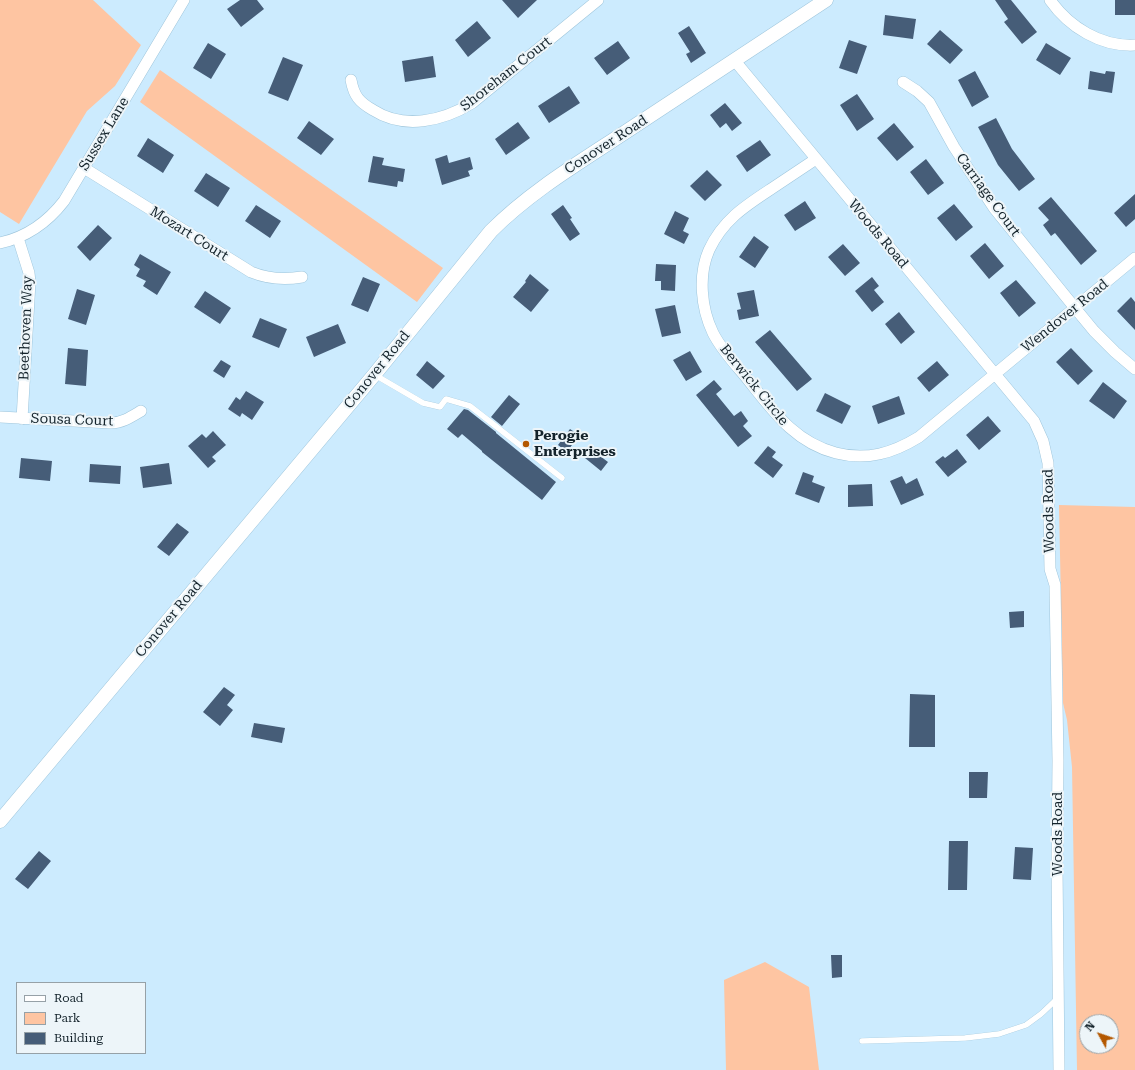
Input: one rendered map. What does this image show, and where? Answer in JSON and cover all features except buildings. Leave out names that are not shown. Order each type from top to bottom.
[{"type":"street","name":"Sussex Lane","points":[[0,243],[18,238],[38,228],[60,207],[184,0]]},
{"type":"street","name":"Shoreham Court","points":[[351,80],[355,96],[360,101],[379,114],[389,118],[407,122],[436,119],[448,116],[472,103],[598,0]]},
{"type":"street","points":[[1050,0],[1064,16],[1080,30],[1115,44],[1135,46]]},
{"type":"street","name":"Conover Road","points":[[0,821],[374,375],[491,231],[507,215],[544,186],[735,61],[821,1]]},
{"type":"street","name":"Woods Road","points":[[735,61],[1034,421],[1044,441],[1048,463],[1050,569],[1055,585],[1058,761],[1059,1070]]},
{"type":"street","name":"Carriage Court","points":[[903,82],[917,91],[929,102],[954,147],[994,208],[1094,332],[1135,368]]},
{"type":"street","name":"Berwick Circle","points":[[816,159],[739,210],[728,221],[709,250],[704,265],[702,280],[703,297],[706,314],[712,332],[723,350],[788,428],[808,442],[836,453],[853,456],[886,453],[904,446],[919,437],[995,374]]},
{"type":"street","name":"Mozart Court","points":[[84,168],[251,272],[261,276],[280,279],[302,277]]},
{"type":"street","name":"Beethoven Way","points":[[18,238],[30,282],[22,419]]},
{"type":"street","name":"Wendover Road","points":[[995,374],[1135,258]]},
{"type":"street","name":"Sousa Court","points":[[0,417],[117,423],[141,411]]},
{"type":"lane","points":[[374,375],[423,403],[440,407],[446,399],[470,406],[562,478]]},
{"type":"lane","points":[[862,1041],[965,1038],[999,1034],[1026,1024],[1041,1014],[1058,998]]},
{"type":"green space","points":[[0,0],[93,0],[141,45],[115,86],[87,111],[19,224],[0,212]]},
{"type":"green space","points":[[160,70],[443,268],[417,302],[140,102]]},
{"type":"green space","points":[[1059,505],[1135,507],[1135,1070],[1077,1070],[1072,767],[1067,720],[1063,703]]},
{"type":"green space","points":[[765,962],[809,987],[819,1070],[726,1070],[724,980]]},
{"type":"place","name":"Perogie Enterprises","points":[[526,444]]}]
